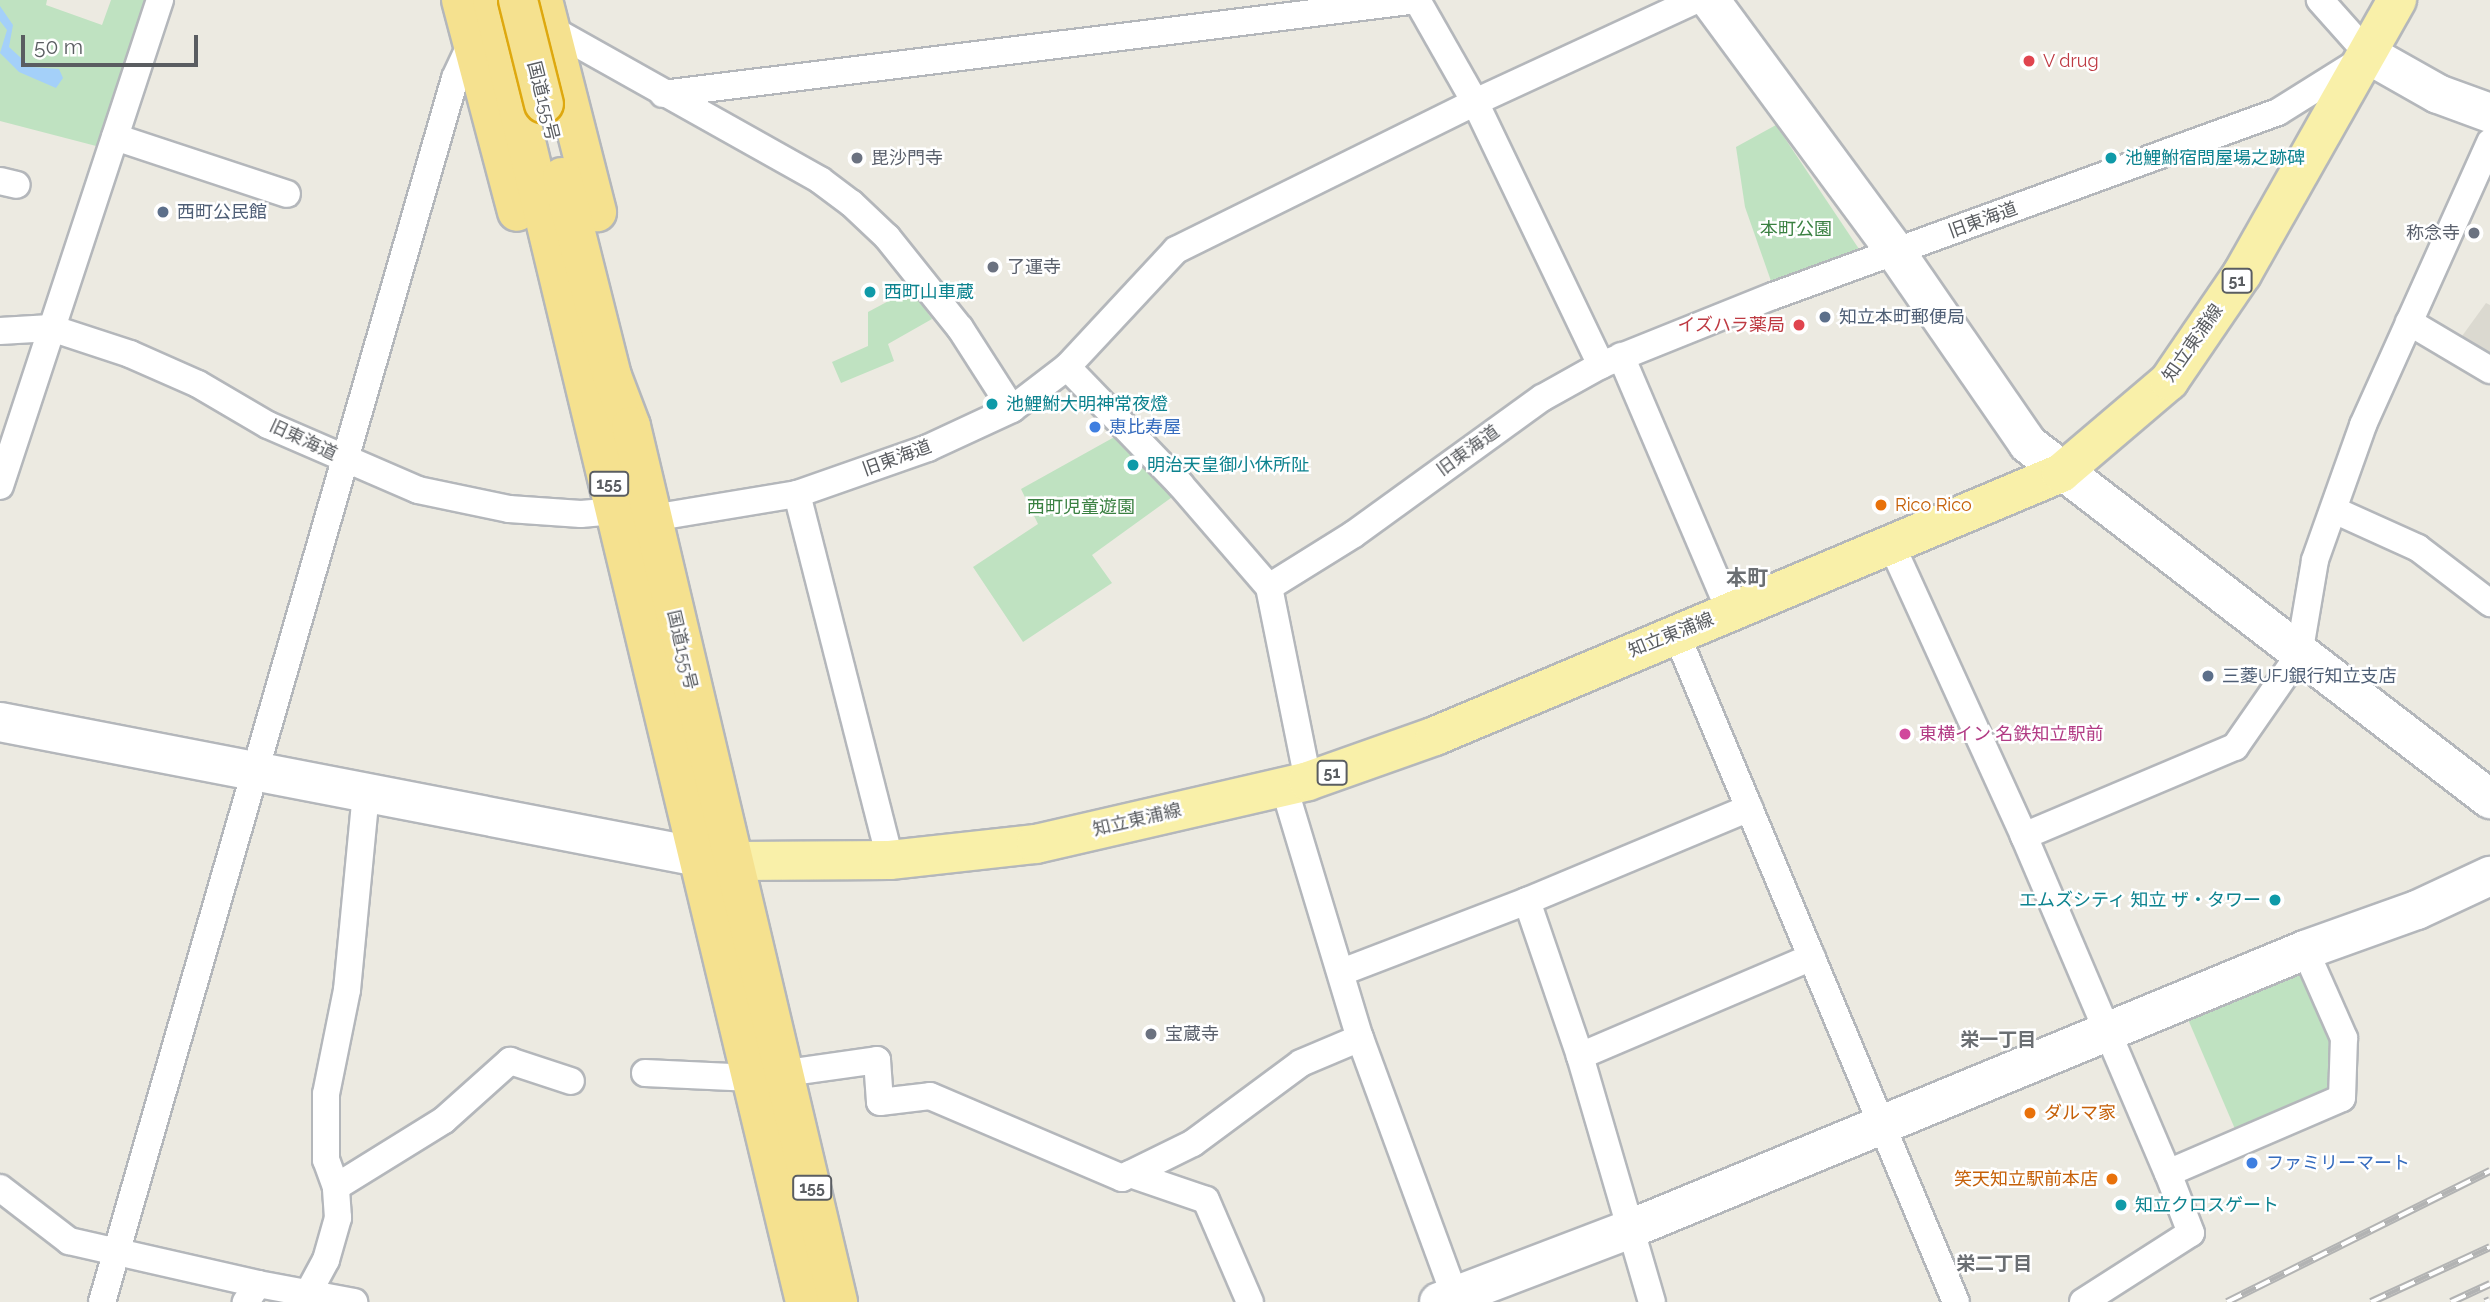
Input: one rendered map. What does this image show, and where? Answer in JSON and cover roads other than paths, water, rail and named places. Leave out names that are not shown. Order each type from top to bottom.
[{"type":"highway","name":"155","points":[[461,0],[556,359],[614,433]]},
{"type":"highway","name":"国道155号","points":[[492,0],[532,107],[612,376],[614,433],[634,514],[737,861],[805,1302]]},
{"type":"highway","name":"国道155号","points":[[518,0],[532,107]]},
{"type":"highway","name":"155","points":[[547,15],[628,333],[614,433]]},
{"type":"highway","name":"国道155号","points":[[634,514],[699,857],[770,1076],[838,1302]]},
{"type":"main road","name":"知立東浦線","points":[[699,857],[737,861],[890,860],[1036,844],[1296,784],[1435,736],[1675,631],[1730,611],[2061,473],[2169,382],[2242,274],[2397,0]]},
{"type":"street","points":[[0,486],[160,0]]},
{"type":"street","points":[[500,0],[547,15],[663,94],[820,180],[851,203],[887,237],[960,328],[1012,409]]},
{"type":"street","points":[[663,94],[1417,0],[1475,102],[1611,361],[1730,611]]},
{"type":"street","name":"旧東海道","points":[[0,331],[51,328],[130,354],[345,460],[418,490],[453,499],[542,513],[634,514],[797,494],[929,448],[1012,409],[1067,367],[1176,250],[1475,102],[1696,0]]},
{"type":"street","points":[[1710,0],[1895,251],[2028,444],[2061,473],[2490,799]]},
{"type":"street","points":[[2320,0],[2368,55],[2438,94],[2490,113]]},
{"type":"street","points":[[102,1302],[454,78],[472,42]]},
{"type":"street","name":"旧東海道","points":[[1269,587],[1354,534],[1542,398],[1611,361],[1895,251],[2265,118],[2368,55]]},
{"type":"street","points":[[115,137],[287,194]]},
{"type":"street","points":[[2024,836],[2235,747],[2299,654],[2315,561],[2363,425],[2490,142]]},
{"type":"street","points":[[2409,322],[2490,369]]},
{"type":"street","points":[[1067,367],[1181,484],[1269,587],[1296,784],[1342,972],[1360,1038],[1451,1300],[2305,950],[2417,910],[2490,876]]},
{"type":"street","points":[[797,494],[890,860]]},
{"type":"street","points":[[2334,510],[2418,548],[2490,603]]},
{"type":"street","points":[[1891,544],[2024,836],[2108,1030],[2191,1233],[2084,1302]]},
{"type":"street","points":[[1675,631],[1956,1302]]},
{"type":"street","points":[[0,722],[699,857]]},
{"type":"street","points":[[306,1297],[326,1259],[338,1218],[337,1187],[327,1160],[326,1094],[347,990],[366,792]]},
{"type":"street","points":[[1342,972],[1527,901],[1749,808]]},
{"type":"street","points":[[1527,901],[1580,1056],[1652,1302]]},
{"type":"street","points":[[2168,1173],[2342,1098],[2344,1038],[2305,950]]},
{"type":"street","points":[[1580,1056],[1812,957]]},
{"type":"street","points":[[645,1073],[770,1076],[877,1060],[880,1102],[930,1096],[1122,1178],[1193,1143],[1301,1063],[1360,1038]]},
{"type":"street","points":[[337,1187],[444,1120],[510,1060],[571,1081]]},
{"type":"street","points":[[1130,1174],[1206,1200],[1250,1302]]},
{"type":"street","points":[[0,1188],[69,1241],[252,1293],[354,1302]]},
{"type":"water","points":[[0,6],[13,25],[9,47],[31,67],[59,69],[63,78],[56,88],[19,72],[0,53],[7,30],[0,21]]},
{"type":"railway","points":[[2227,1302],[2490,1171]]},
{"type":"railway","points":[[2371,1302],[2490,1247]]},
{"type":"railway","points":[[2451,1302],[2490,1284]]},
{"type":"railway","points":[[2485,1302],[2490,1300]]},
{"type":"place","name":"V drug","points":[[2029,61]]},
{"type":"place","name":"毘沙門寺","points":[[857,158]]},
{"type":"place","name":"池鯉鮒宿問屋場之跡碑","points":[[2111,158]]},
{"type":"place","name":"西町公民館","points":[[163,212]]},
{"type":"place","name":"称念寺","points":[[2474,233]]},
{"type":"place","name":"了運寺","points":[[993,267]]},
{"type":"place","name":"西町山車蔵","points":[[870,292]]},
{"type":"place","name":"知立本町郵便局","points":[[1825,317]]},
{"type":"place","name":"イズハラ薬局","points":[[1799,325]]},
{"type":"place","name":"池鯉鮒大明神常夜燈","points":[[992,404]]},
{"type":"place","name":"恵比寿屋","points":[[1095,427]]},
{"type":"place","name":"明治天皇御小休所阯","points":[[1133,465]]},
{"type":"place","name":"Rico Rico","points":[[1881,505]]},
{"type":"place","name":"三菱UFJ銀行知立支店","points":[[2208,676]]},
{"type":"place","name":"東横イン 名鉄知立駅前","points":[[1905,734]]},
{"type":"place","name":"エムズシティ 知立 ザ・タワー","points":[[2275,900]]},
{"type":"place","name":"宝蔵寺","points":[[1151,1034]]},
{"type":"place","name":"ダルマ家","points":[[2030,1113]]},
{"type":"place","name":"ファミリーマート","points":[[2252,1163]]},
{"type":"place","name":"笑天知立駅前本店","points":[[2112,1179]]},
{"type":"place","name":"知立クロスゲート","points":[[2121,1205]]},
{"type":"district","name":"本町","points":[[1747,578]]},
{"type":"district","name":"栄一丁目","points":[[1998,1040]]},
{"type":"district","name":"栄二丁目","points":[[1994,1264]]},
{"type":"park label","name":"本町公園","points":[[1796,229]]},
{"type":"park label","name":"西町児童遊園","points":[[1081,507]]}]
